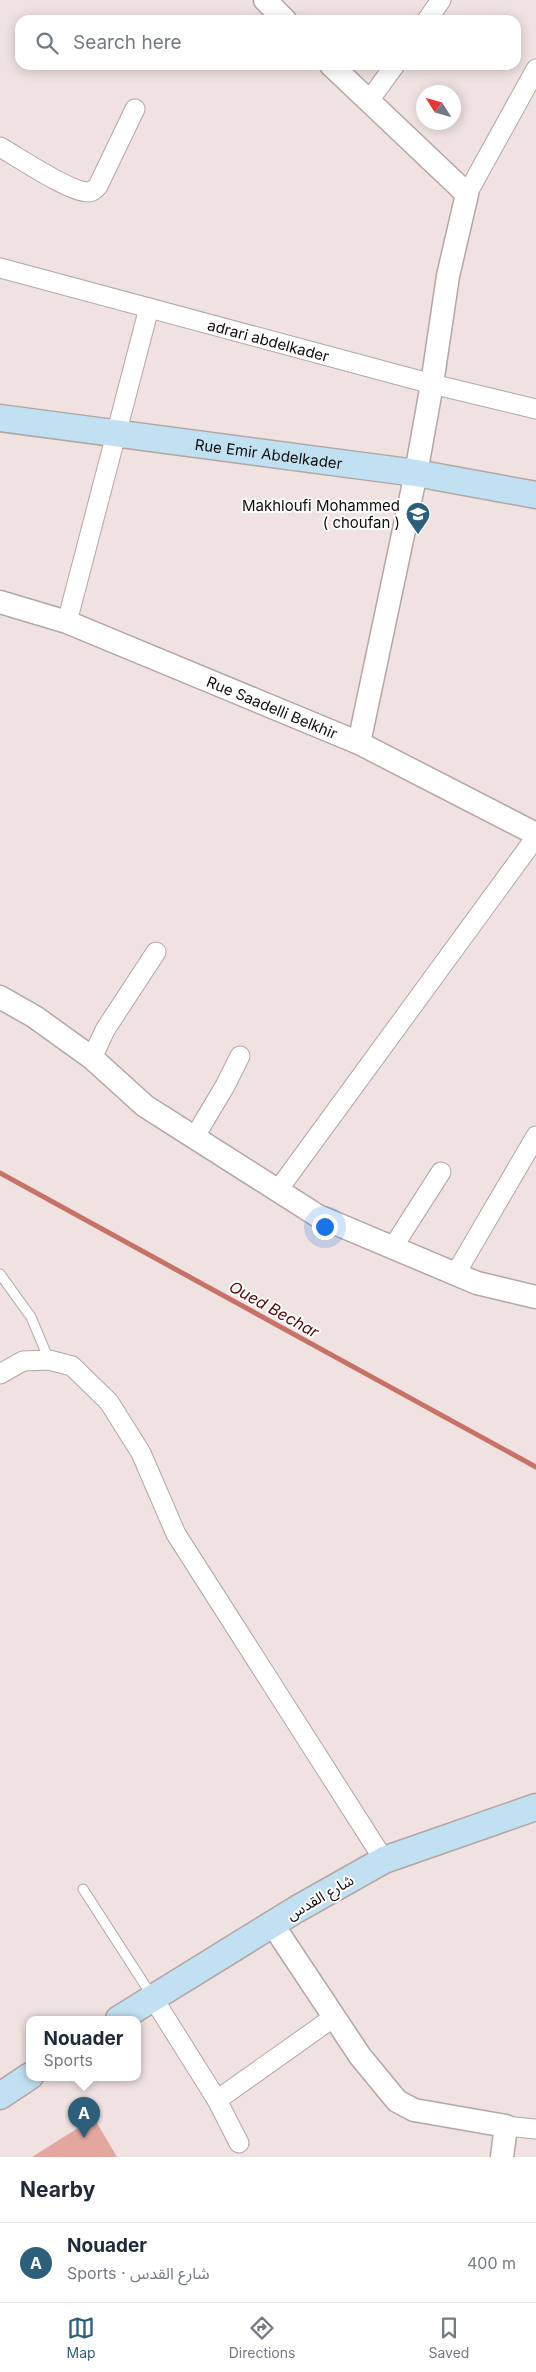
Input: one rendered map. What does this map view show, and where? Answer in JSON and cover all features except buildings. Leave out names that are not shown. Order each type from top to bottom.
[{"type":"main road","name":"Rue Emir Abdelkader","points":[[0,418],[416,473],[536,495]]},
{"type":"main road","name":"شارع القدس","points":[[124,2016],[384,1860],[536,1807]]},
{"type":"main road","points":[[0,2096],[26,2079]]},
{"type":"street","points":[[265,0],[280,15]]},
{"type":"street","points":[[430,15],[441,0]]},
{"type":"street","points":[[359,743],[416,473],[432,384],[448,276],[467,194],[536,69]]},
{"type":"street","points":[[336,70],[467,194]]},
{"type":"street","points":[[368,102],[391,70]]},
{"type":"street","points":[[0,147],[71,187],[88,192],[98,186],[135,109]]},
{"type":"street","name":"adrari abdelkader","points":[[0,268],[432,384],[536,409]]},
{"type":"street","points":[[67,622],[149,308]]},
{"type":"street","name":"Rue Saadelli Belkhir","points":[[0,602],[67,622],[359,743],[536,835]]},
{"type":"street","points":[[278,1190],[536,835]]},
{"type":"street","points":[[92,1058],[105,1030],[156,952]]},
{"type":"street","points":[[0,996],[35,1017],[92,1058],[145,1106],[318,1216],[477,1283],[536,1297]]},
{"type":"street","points":[[194,1138],[225,1086],[240,1056]]},
{"type":"street","points":[[456,1273],[536,1136]]},
{"type":"street","points":[[393,1247],[441,1172]]},
{"type":"street","points":[[0,1374],[23,1361],[49,1360],[72,1366],[109,1402],[141,1452],[176,1534],[384,1860]]},
{"type":"street","points":[[273,1925],[360,2056],[397,2101],[414,2110],[506,2126],[536,2129]]},
{"type":"street","points":[[152,1998],[217,2100],[239,2143]]},
{"type":"street","points":[[217,2100],[334,2017]]},
{"type":"street","points":[[502,2157],[506,2126]]},
{"type":"lane","points":[[0,1274],[31,1317],[49,1360]]},
{"type":"lane","points":[[83,1889],[152,1998]]},
{"type":"shaded area","points":[[94,2118],[117,2157],[32,2157]]},
{"type":"waterway","name":"Oued Bechar","points":[[0,1173],[536,1467]]},
{"type":"place","name":"Makhloufi Mohammed ( choufan )","points":[[418,535]]},
{"type":"place","name":"Nouader","points":[[84,2138]]}]
